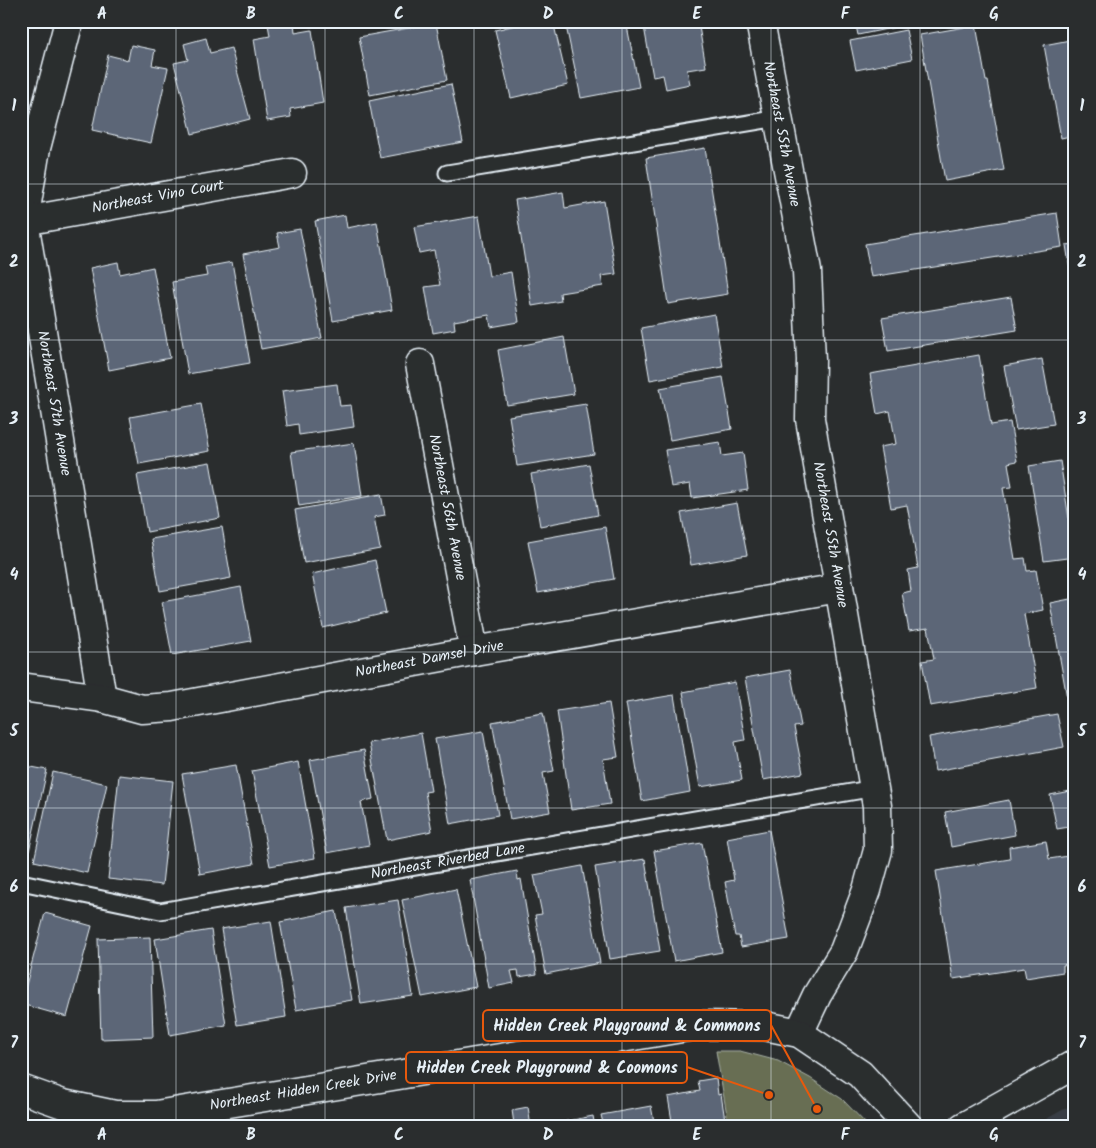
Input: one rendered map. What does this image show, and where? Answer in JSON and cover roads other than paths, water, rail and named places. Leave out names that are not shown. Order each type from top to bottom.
[{"type":"street","name":"Northeast 57th Avenue","points":[[69,21],[29,146],[24,221],[102,698]]},
{"type":"street","name":"Northeast 55th Avenue","points":[[760,21],[807,271],[811,360],[810,419],[877,806],[878,850],[867,890],[844,951],[817,994],[798,1033]]},
{"type":"street","name":"Northeast Vino Court","points":[[24,221],[292,172]]},
{"type":"street","name":"Northeast 56th Avenue","points":[[420,364],[474,651]]},
{"type":"street","name":"Northeast Damsel Drive","points":[[21,687],[102,698],[142,709],[172,707],[474,651],[839,588]]},
{"type":"street","name":"Northeast Hidden Creek Drive","points":[[21,1090],[63,1104],[115,1115],[156,1115],[700,1025],[765,1026],[798,1033],[860,1074],[910,1127]]},
{"type":"street","points":[[963,1127],[1075,1064]]},
{"type":"lane","points":[[447,173],[779,118]]},
{"type":"lane","name":"Northeast Riverbed Lane","points":[[21,882],[160,911],[875,788]]},
{"type":"place","name":"Hidden Creek Playground & Coomons","points":[[769,1095]]},
{"type":"place","name":"Hidden Creek Playground & Commons","points":[[817,1109]]}]
